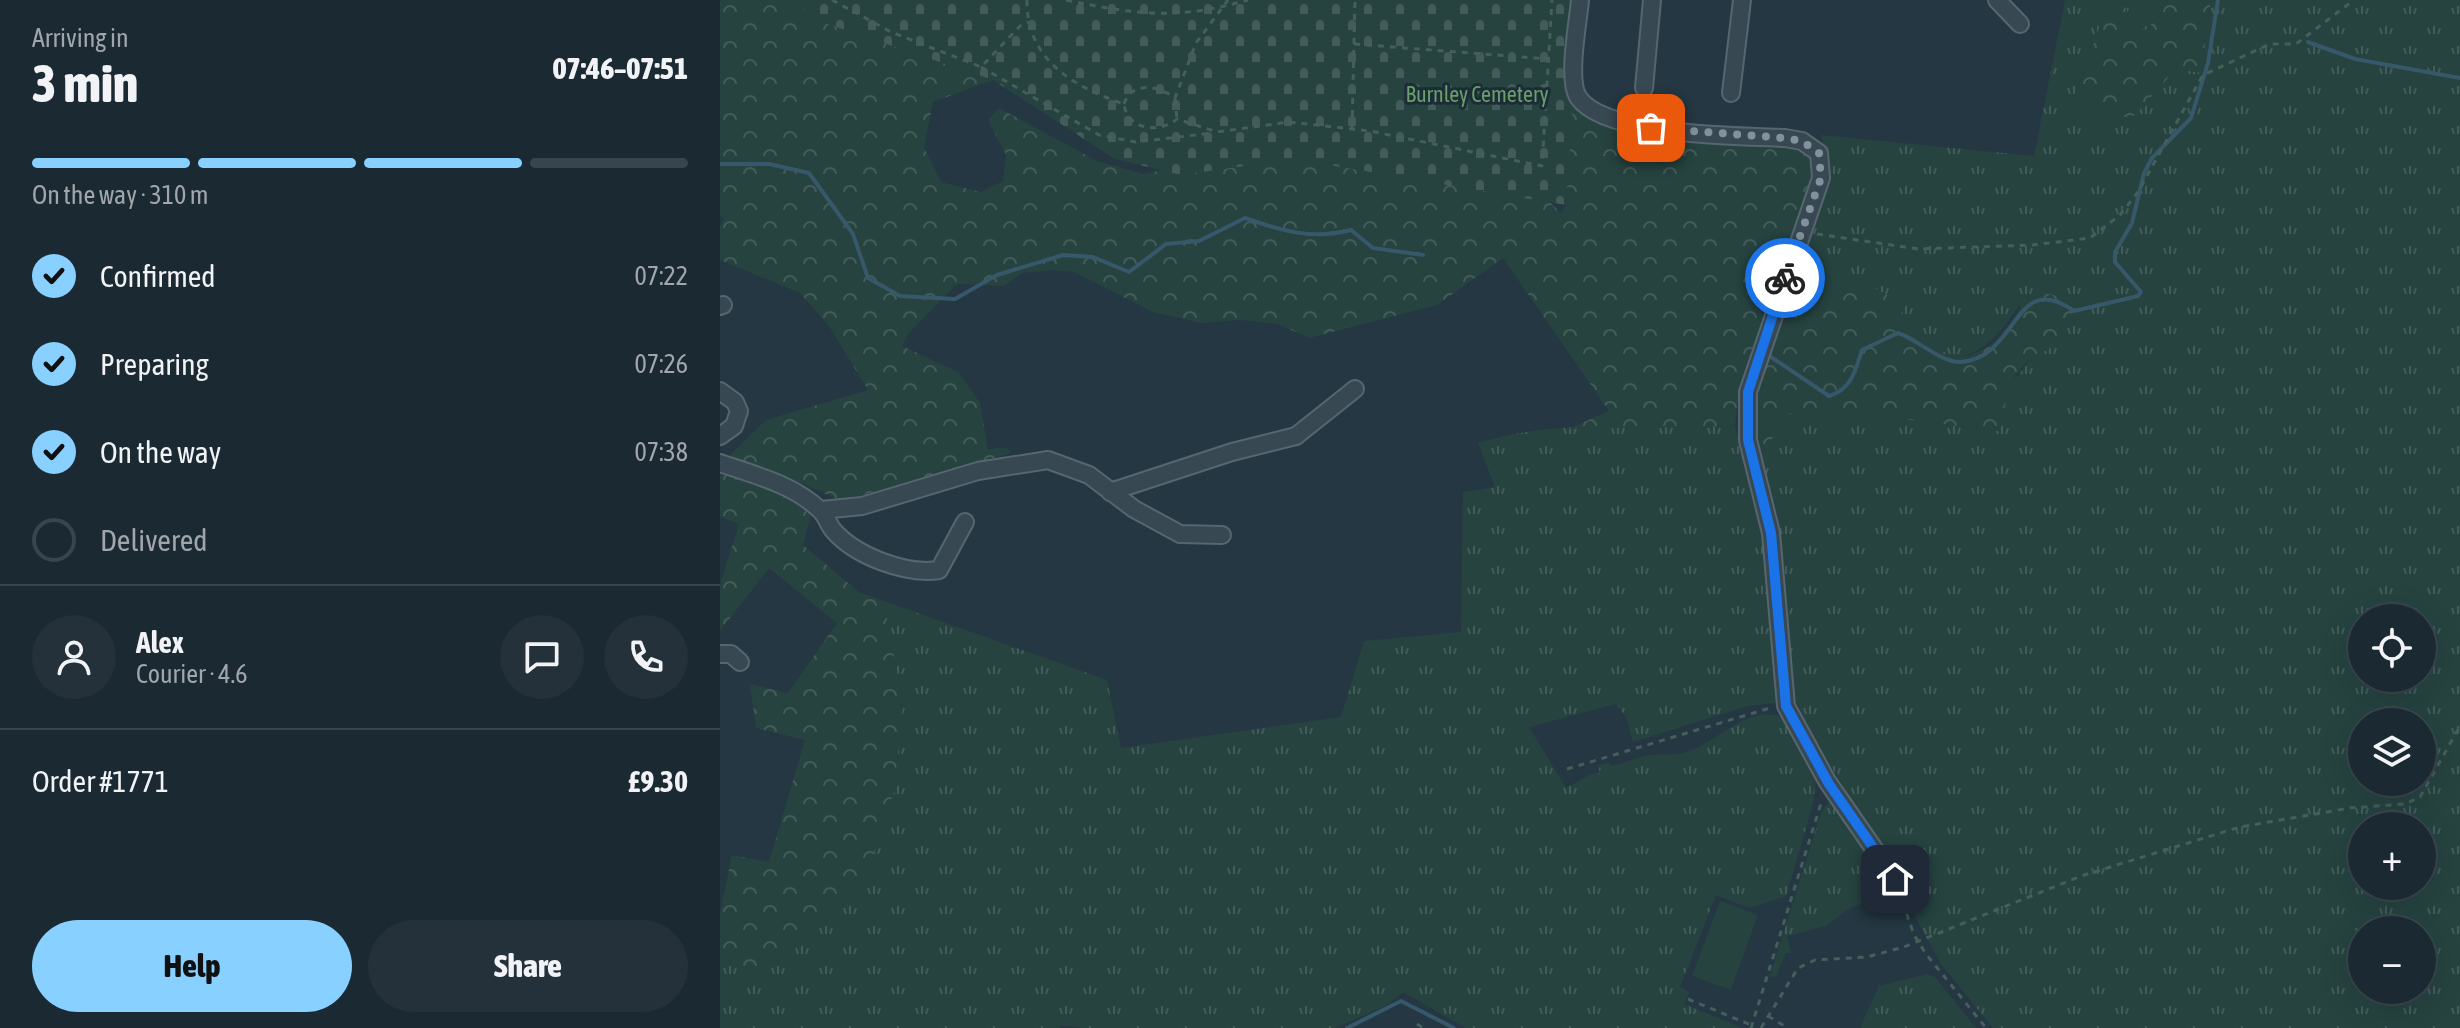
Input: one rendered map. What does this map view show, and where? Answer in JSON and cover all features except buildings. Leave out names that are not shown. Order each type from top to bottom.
[{"type":"street","points":[[1580,0],[1573,76],[1577,96],[1583,102],[1629,125],[1802,141],[1819,153],[1821,178],[1748,392],[1748,440],[1771,533],[1786,706],[1827,781],[1895,879]]},
{"type":"street","points":[[1644,88],[1652,0]]},
{"type":"street","points":[[1731,93],[1742,0]]},
{"type":"street","points":[[1997,0],[2020,24]]},
{"type":"street","points":[[1110,492],[1232,452],[1296,436],[1355,389]]},
{"type":"street","points":[[720,391],[735,402],[739,411],[734,426],[720,436]]},
{"type":"street","points":[[821,510],[862,506],[978,471],[1048,460],[1089,475],[1110,492],[1180,534],[1222,535]]},
{"type":"street","points":[[720,463],[781,484],[821,510],[834,531],[856,550],[920,573],[939,570],[965,522]]},
{"type":"street","points":[[720,654],[731,654],[740,662]]},
{"type":"path","points":[[832,0],[891,32],[981,67],[1099,135],[1148,142],[1289,122],[1352,129],[1542,166],[1552,0]]},
{"type":"path","points":[[1027,0],[1029,22],[1043,56],[1066,78],[1090,92],[1124,104]]},
{"type":"path","points":[[1066,0],[1167,16],[1248,0]]},
{"type":"path","points":[[1177,119],[1175,98],[1196,43],[1228,0]]},
{"type":"path","points":[[1352,129],[1355,0]]},
{"type":"path","points":[[1801,232],[1918,249],[2032,245],[2090,238],[2120,215],[2138,192],[2203,75],[2270,44],[2296,44],[2354,0]]},
{"type":"path","points":[[981,67],[1020,26],[1029,22]]},
{"type":"path","points":[[1354,44],[1548,59]]},
{"type":"path","points":[[1175,98],[1163,90],[1136,89],[1127,94],[1124,104],[1125,112],[1136,122],[1153,130],[1168,127],[1177,119]]},
{"type":"path","points":[[1177,119],[1217,132]]},
{"type":"path","points":[[1567,769],[1761,709],[1786,706]]},
{"type":"path","points":[[1761,1028],[1798,968],[1815,960],[1867,957],[1904,947],[1917,939],[2081,876],[2240,827],[2350,808],[2405,804],[2420,797],[2460,726]]},
{"type":"path","points":[[1688,999],[1751,1026],[1827,781]]},
{"type":"path","points":[[1895,879],[1917,939],[1986,1028]]},
{"type":"path","points":[[1768,1016],[1788,1028]]},
{"type":"path","points":[[1417,1024],[1423,1028]]},
{"type":"green space","points":[[720,0],[809,0],[802,15],[993,80],[933,102],[924,147],[941,182],[981,192],[1003,181],[1006,155],[988,120],[999,108],[1097,161],[1144,174],[1309,138],[1537,190],[1561,213],[1566,205],[1572,101],[1580,110],[1609,124],[1794,144],[1809,155],[1812,183],[1740,383],[1735,426],[1568,429],[1609,411],[1503,258],[1437,305],[1309,338],[1278,324],[1240,320],[1201,323],[1153,312],[1074,272],[1052,270],[1022,273],[1004,286],[957,284],[907,335],[902,346],[958,372],[980,403],[988,449],[1007,448],[1011,453],[859,496],[835,498],[766,468],[728,457],[766,420],[868,390],[829,326],[800,293],[720,260],[720,226],[724,218],[720,216]]},
{"type":"green space","name":"Burnley Cemetery","points":[[809,0],[1580,0],[1566,205],[1293,159],[1181,175],[1115,159],[993,80],[801,15]]},
{"type":"green space","points":[[2065,0],[2109,0],[2077,91],[2134,115],[2176,69],[2201,72],[2211,0],[2460,0],[2460,1028],[1993,1028],[1941,964],[1917,920],[1901,880],[1809,731],[1792,692],[1758,462],[1788,413],[1893,418],[1999,431],[2008,388],[2036,352],[2019,305],[1986,345],[1956,358],[1790,281],[1822,192],[1825,173],[1821,135],[2034,156]]},
{"type":"green space","points":[[2109,0],[2122,0],[2132,22],[2145,30],[2158,18],[2166,0],[2211,0],[2201,73],[2176,69],[2134,116],[2105,119],[2080,108],[2077,91]]},
{"type":"green space","points":[[2122,0],[2166,0],[2158,18],[2145,31],[2132,22]]},
{"type":"green space","points":[[1790,281],[1872,286],[1903,305],[1899,328],[1956,358],[1992,344],[2027,301],[2036,295],[2059,297],[2075,306],[2060,345],[2032,358],[2015,377],[2000,431],[1893,418],[1788,413],[1758,462],[1755,439],[1757,393]]},
{"type":"green space","points":[[1735,426],[1762,527],[1779,699],[1775,703],[1747,706],[1633,742],[1626,717],[1616,704],[1529,727],[1566,788],[1591,774],[1600,773],[1598,766],[1608,762],[1613,766],[1643,756],[1687,752],[1760,715],[1785,719],[1816,779],[1813,804],[1786,896],[1749,908],[1716,895],[1680,987],[1689,992],[1684,1004],[1742,1028],[1466,1028],[1403,992],[1389,1004],[1335,1028],[1084,1028],[1060,1025],[1060,1028],[720,1028],[720,962],[758,966],[772,962],[830,915],[857,902],[894,791],[903,704],[884,601],[1107,680],[1121,748],[1341,717],[1364,641],[1461,632],[1463,492],[1495,487],[1478,443],[1508,435],[1572,427]]},
{"type":"green space","points":[[720,472],[784,495],[812,512],[803,545],[859,592],[884,601],[903,704],[894,791],[857,903],[830,915],[785,954],[758,966],[720,962],[720,913],[732,855],[769,862],[805,740],[756,728],[750,684],[788,693],[837,623],[769,568],[720,631],[720,585],[739,524],[720,517]]},
{"type":"green space","points":[[1830,801],[1887,877],[1892,891],[1848,909],[1826,926],[1787,936],[1791,953],[1786,953],[1775,978],[1770,976],[1822,810]]},
{"type":"green space","points":[[1720,901],[1758,915],[1731,990],[1692,976]]},
{"type":"green space","points":[[1927,974],[1935,977],[1976,1028],[1860,1028],[1879,986]]},
{"type":"waterway","points":[[1771,357],[1829,396],[1848,384],[1862,350],[1898,333],[1945,358],[1960,362],[1979,357],[1994,347],[2027,307],[2039,300],[2054,301],[2074,311],[2138,296],[2141,292],[2115,262],[2115,252],[2132,223],[2144,173],[2152,158],[2191,118],[2208,63],[2218,0]]},
{"type":"waterway","points":[[2308,42],[2355,59],[2460,78]]},
{"type":"waterway","points":[[720,164],[769,164],[809,173],[853,234],[868,278],[900,296],[955,299],[997,275],[1063,255],[1093,257],[1129,272],[1166,244],[1199,241],[1245,218],[1297,233],[1323,234],[1351,230],[1373,248],[1423,255]]},
{"type":"waterway","points":[[1347,1028],[1401,1001],[1454,1028]]},
{"type":"way so far","points":[[1651,128],[1785,138],[1802,141],[1819,153],[1821,178],[1785,278]]},
{"type":"route","points":[[1785,278],[1748,392],[1748,440],[1771,533],[1786,706],[1829,784],[1895,879]]}]
